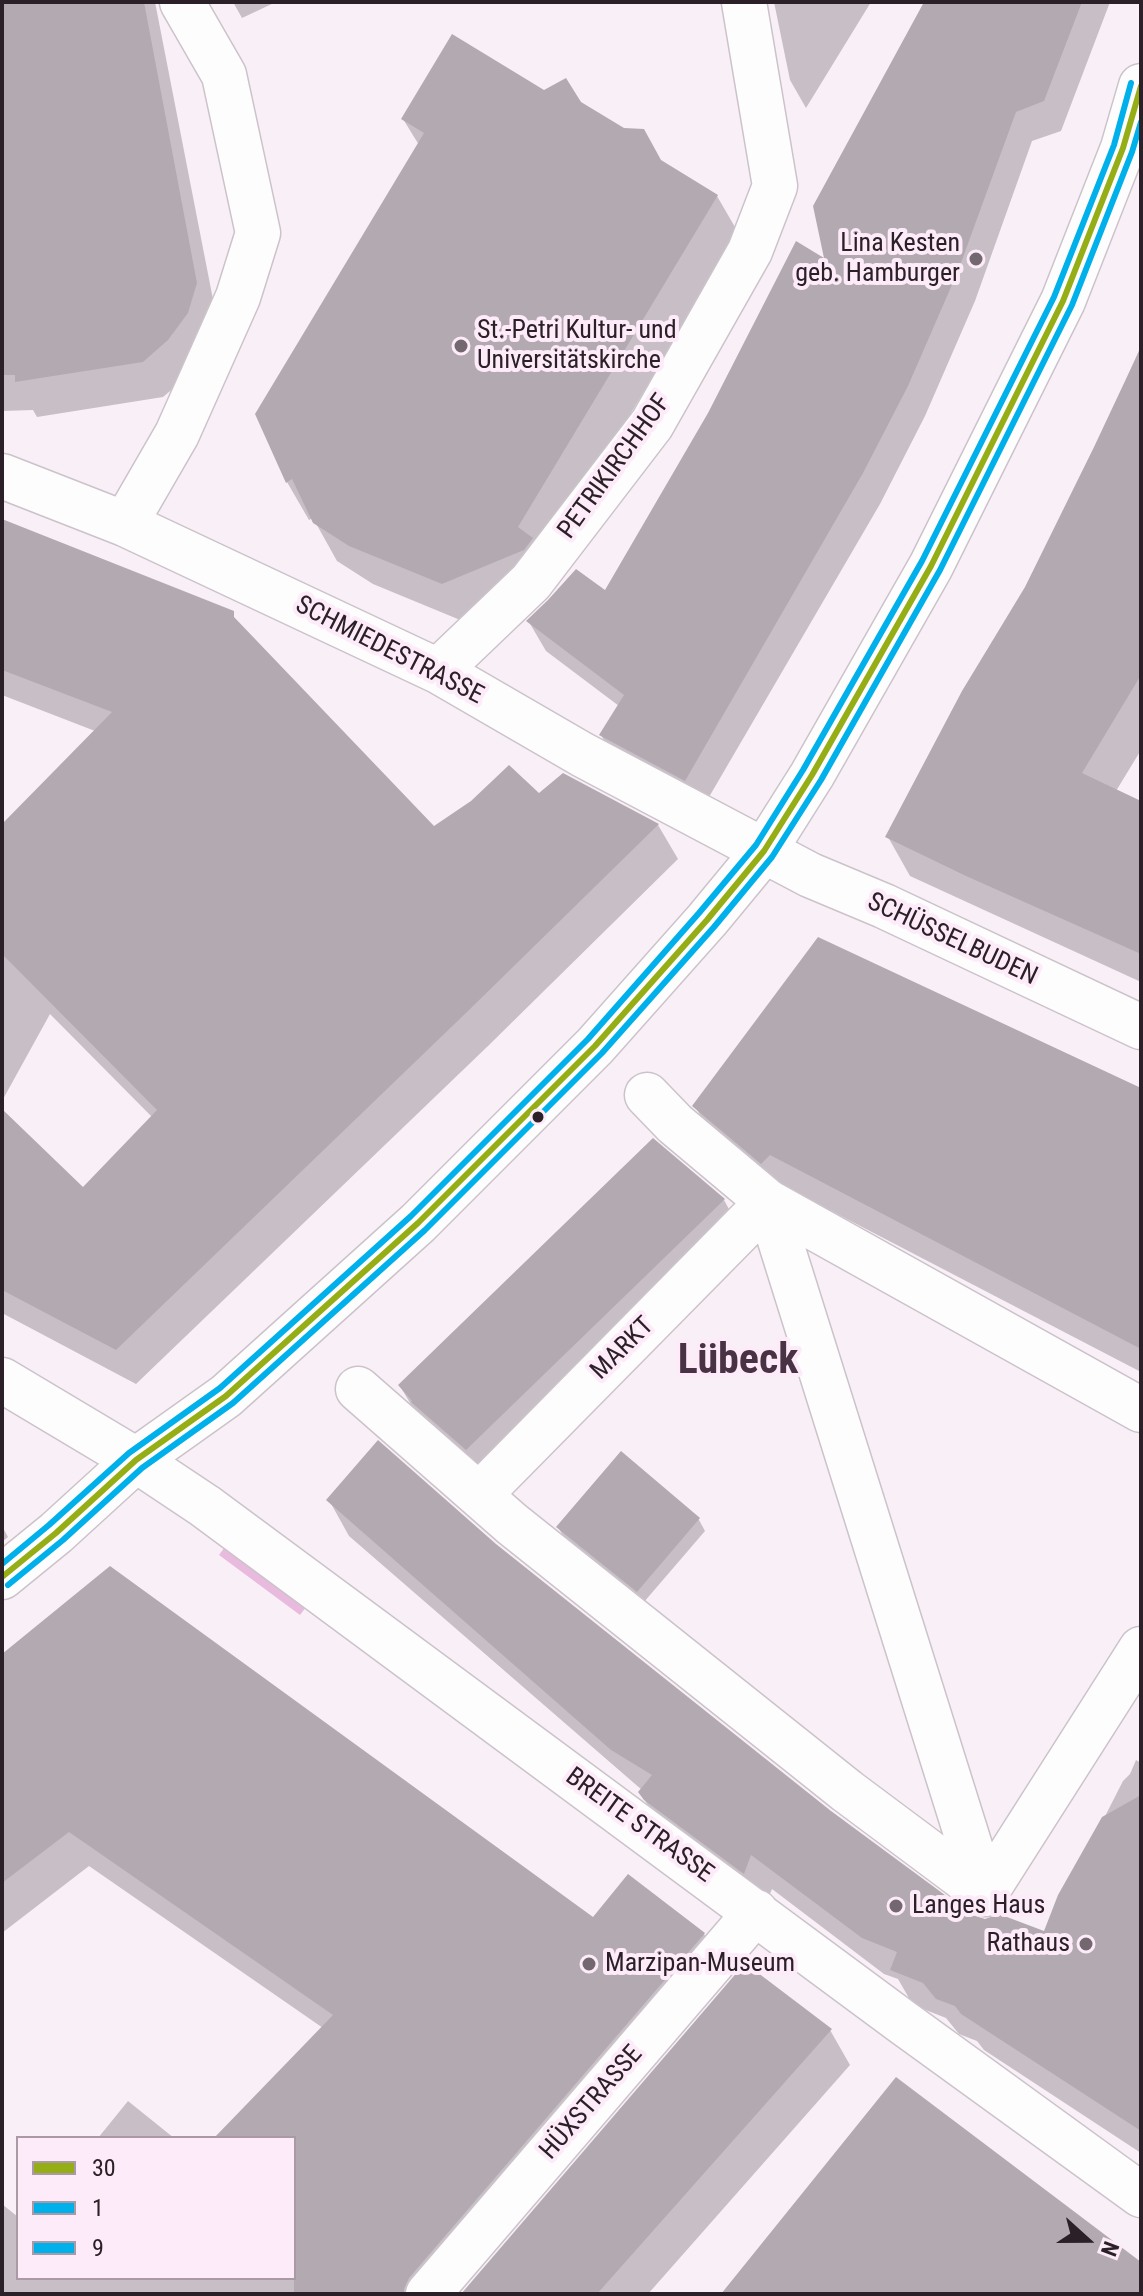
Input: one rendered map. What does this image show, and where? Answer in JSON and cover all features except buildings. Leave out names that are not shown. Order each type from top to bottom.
[{"type":"street","points":[[125,524],[177,434],[238,297],[258,233],[224,75],[182,2]]},
{"type":"street","name":"PETRIKIRCHHOF","points":[[438,671],[531,582],[652,424],[750,251],[775,186],[744,2]]},
{"type":"street","points":[[2,1577],[136,1460],[226,1396],[418,1223],[595,1046],[764,851],[812,775],[931,566],[1063,301],[1123,148],[1141,86]]},
{"type":"street","name":"SCHMIEDESTRASSE","points":[[2,476],[125,524],[438,671],[583,755],[764,851]]},
{"type":"street","name":"SCHÜSSELBUDEN","points":[[764,851],[1141,1027]]},
{"type":"street","points":[[647,1095],[675,1124],[768,1202],[1141,1410]]},
{"type":"street","points":[[768,1202],[985,1894]]},
{"type":"street","name":"MARKT","points":[[479,1495],[768,1202]]},
{"type":"street","name":"BREITE STRASSE","points":[[2,1380],[136,1460],[205,1506],[1141,2195]]},
{"type":"street","points":[[358,1389],[512,1524],[847,1791],[985,1894]]},
{"type":"street","points":[[985,1894],[1141,1649]]},
{"type":"street","name":"HÜXSTRASSE","points":[[428,2294],[756,1912]]},
{"type":"shaded area","points":[[246,1518],[327,1579],[300,1615],[219,1555]]},
{"type":"transit line","name":"9","points":[[2,1564],[129,1453],[220,1388],[411,1216],[588,1039],[756,845],[803,770],[922,561],[1054,297],[1114,145],[1131,83]]},
{"type":"transit line","name":"30","points":[[2,1577],[136,1460],[226,1396],[418,1223],[595,1046],[764,851],[812,775],[931,566],[1063,301],[1123,148],[1141,86]]},
{"type":"transit line","name":"1","points":[[8,1585],[142,1468],[233,1403],[425,1230],[602,1053],[772,857],[821,780],[940,570],[1072,305],[1141,122]]},
{"type":"place","name":"Lina Kesten geb. Hamburger","points":[[976,259]]},
{"type":"place","name":"St.-Petri Kultur- und Universitätskirche","points":[[461,346]]},
{"type":"place","name":"Langes Haus","points":[[896,1906]]},
{"type":"place","name":"Rathaus","points":[[1086,1944]]},
{"type":"place","name":"Marzipan-Museum","points":[[589,1964]]},
{"type":"district","name":"Lübeck","points":[[738,1362]]}]
